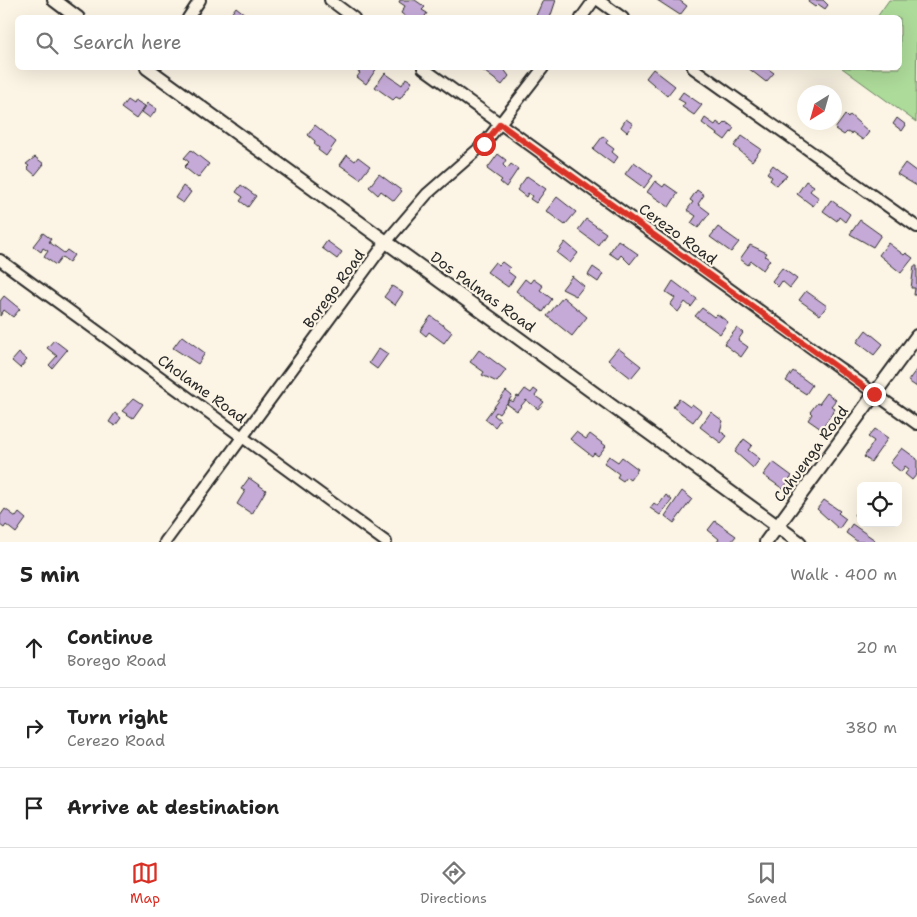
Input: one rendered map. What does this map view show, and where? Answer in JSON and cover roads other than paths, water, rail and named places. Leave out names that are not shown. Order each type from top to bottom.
[{"type":"street","points":[[54,0],[74,15]]},
{"type":"street","points":[[190,15],[200,0]]},
{"type":"street","points":[[330,0],[350,15]]},
{"type":"street","points":[[583,15],[594,0]]},
{"type":"street","points":[[598,0],[619,15]]},
{"type":"street","name":"Dos Palmas Road","points":[[154,70],[386,242],[799,542]]},
{"type":"street","name":"Cerezo Road","points":[[426,70],[917,424]]},
{"type":"street","name":"Borego Road","points":[[164,542],[386,242],[427,194],[484,144],[541,70]]},
{"type":"street","points":[[696,70],[917,228]]},
{"type":"street","name":"Cholame Road","points":[[0,260],[386,542]]},
{"type":"street","name":"Cahuenga Road","points":[[766,542],[917,336]]}]
